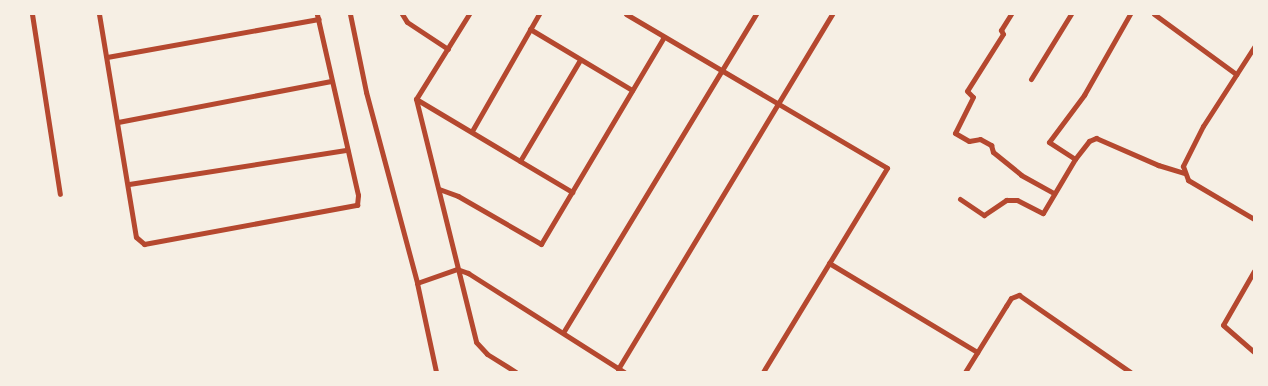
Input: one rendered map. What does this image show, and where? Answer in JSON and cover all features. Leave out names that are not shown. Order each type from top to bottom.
[{"type":"street","points":[[32,14],[60,194]]},
{"type":"street","points":[[99,14],[108,57],[136,237],[144,244],[354,207],[359,201],[318,16],[108,57]]},
{"type":"street","points":[[350,14],[366,92],[417,283],[436,372]]},
{"type":"street","points":[[402,14],[407,22],[448,50]]},
{"type":"street","points":[[469,14],[416,99],[476,342],[487,354],[516,372]]},
{"type":"street","points":[[472,132],[539,14]]},
{"type":"street","points":[[626,14],[887,168],[763,372]]},
{"type":"street","points":[[564,332],[755,16],[748,14]]},
{"type":"street","points":[[618,368],[832,14]]},
{"type":"street","points":[[1012,14],[1001,30],[1003,34],[967,91],[973,97],[955,133],[969,142],[980,139],[991,145],[993,152],[1021,174],[1054,193]]},
{"type":"street","points":[[1031,79],[1071,14]]},
{"type":"street","points":[[1075,159],[1049,142],[1084,94],[1130,14]]},
{"type":"street","points":[[1154,14],[1236,74]]},
{"type":"street","points":[[530,29],[632,90]]},
{"type":"street","points":[[439,188],[458,196],[541,244],[664,37]]},
{"type":"street","points":[[1254,47],[1185,159],[1184,173],[1188,180],[1254,218]]},
{"type":"street","points":[[520,161],[580,60]]},
{"type":"street","points":[[118,122],[331,81]]},
{"type":"street","points":[[416,99],[572,192]]},
{"type":"street","points":[[960,200],[984,215],[1006,200],[1017,200],[1043,213],[1075,159],[1089,141],[1096,138],[1158,165],[1184,173]]},
{"type":"street","points":[[129,184],[348,150]]},
{"type":"street","points":[[829,263],[977,352]]},
{"type":"street","points":[[417,283],[458,269],[564,332],[624,372]]},
{"type":"street","points":[[1254,271],[1223,325],[1254,352]]},
{"type":"street","points":[[964,372],[1011,298],[1019,296],[1130,372]]}]
